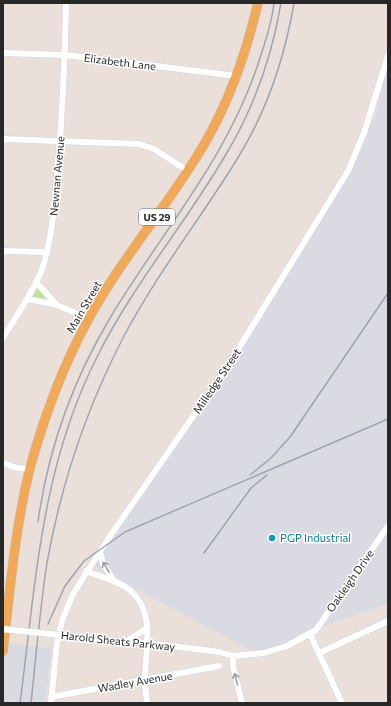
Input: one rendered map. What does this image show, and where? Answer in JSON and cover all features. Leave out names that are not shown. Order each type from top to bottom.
[{"type":"main road","name":"Main Street","points":[[3,651],[13,568],[30,469],[54,394],[89,319],[188,171],[214,127],[237,76],[251,34],[258,3]]},
{"type":"main road","points":[[3,568],[13,568]]},
{"type":"main road","points":[[3,587],[8,606]]},
{"type":"street","name":"Newnan Avenue","points":[[3,338],[28,298],[36,282],[47,252],[53,216],[60,140],[65,55],[66,3]]},
{"type":"street","name":"Elizabeth Lane","points":[[3,53],[65,55],[237,76]]},
{"type":"street","name":"Milledge Street","points":[[51,700],[57,643],[62,621],[73,594],[86,572],[226,369],[348,171],[364,133],[388,56]]},
{"type":"street","points":[[3,139],[139,144],[154,149],[188,171]]},
{"type":"street","points":[[3,251],[47,252]]},
{"type":"street","points":[[36,282],[57,305]]},
{"type":"street","points":[[28,298],[57,305],[89,319]]},
{"type":"street","points":[[3,463],[17,468],[30,469]]},
{"type":"street","name":"Oakleigh Drive","points":[[310,634],[316,630],[388,526]]},
{"type":"street","points":[[100,552],[103,564],[115,582]]},
{"type":"street","points":[[86,572],[115,582],[131,591],[139,601],[146,617],[147,628],[145,680],[147,703]]},
{"type":"street","points":[[319,653],[388,621]]},
{"type":"street","points":[[125,642],[147,628]]},
{"type":"street","name":"Harold Sheats Parkway","points":[[3,629],[147,643],[233,656]]},
{"type":"street","points":[[242,703],[233,656],[264,653],[287,646],[310,634],[342,703]]},
{"type":"street","name":"Wadley Avenue","points":[[51,700],[219,666]]},
{"type":"shaded area","points":[[388,64],[388,603],[309,632],[261,656],[88,563],[104,552],[343,178],[375,118]]},
{"type":"shaded area","points":[[3,643],[52,648],[45,703],[3,703]]},
{"type":"green space","points":[[35,284],[55,303],[29,297]]},
{"type":"railway","points":[[38,522],[48,468],[55,442],[73,391],[96,342],[110,318],[213,161],[231,128],[247,94],[267,38],[274,3]]},
{"type":"railway","points":[[20,703],[37,569],[52,482],[64,439],[79,397],[98,355],[127,304],[193,206],[235,138],[253,101],[267,63],[281,3]]},
{"type":"railway","points":[[31,703],[47,563],[60,504],[87,418],[98,390],[124,336],[137,313],[165,267],[225,179],[258,120],[274,82],[280,63],[286,43],[294,3]]},
{"type":"railway","points":[[250,475],[271,458],[290,437],[388,293]]},
{"type":"railway","points":[[48,624],[65,586],[84,561],[125,532],[388,419]]},
{"type":"railway","points":[[204,553],[251,488],[267,475]]},
{"type":"place","name":"PGP Industrial","points":[[272,538]]}]
